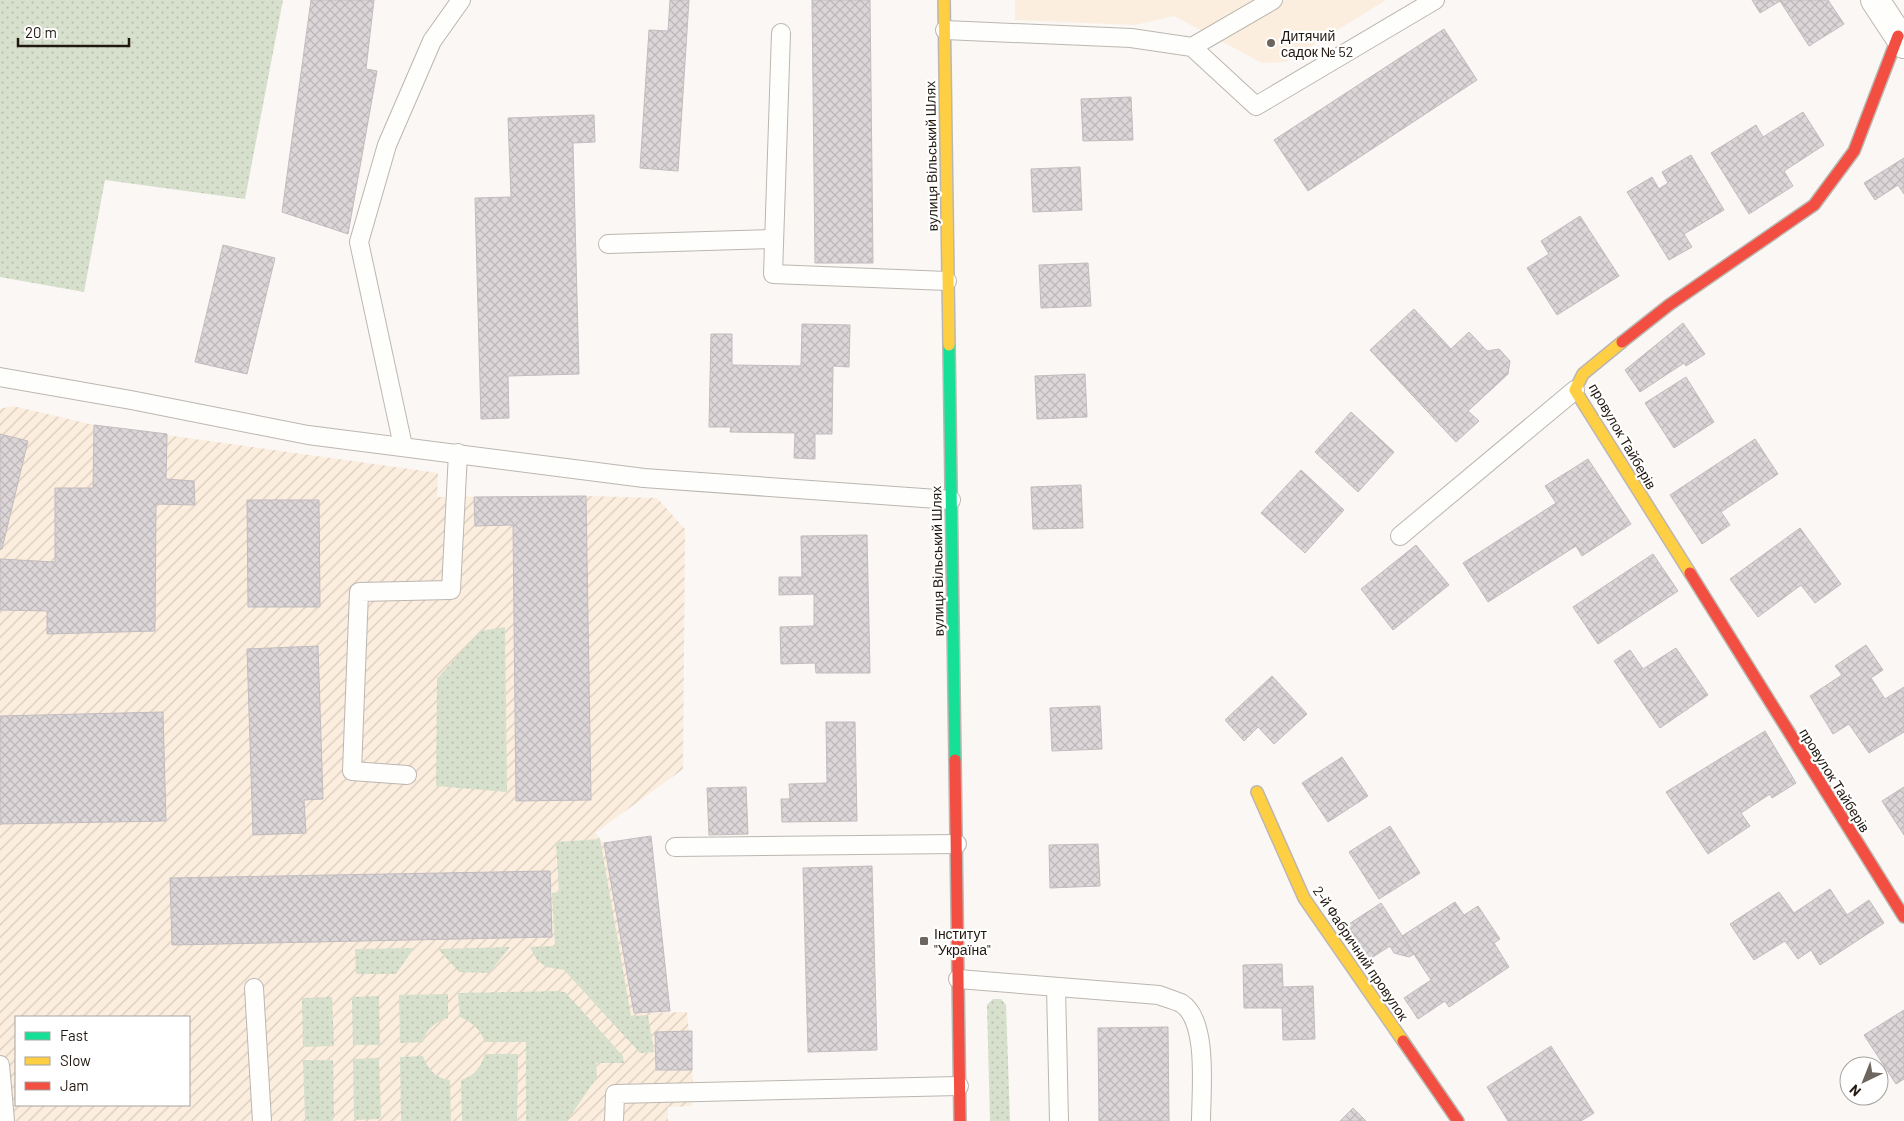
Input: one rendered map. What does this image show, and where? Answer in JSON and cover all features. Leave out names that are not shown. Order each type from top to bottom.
[{"type":"street","name":"вулиця Вільський Шлях","points":[[944,0],[947,281],[958,844],[960,1121]]},
{"type":"street","points":[[1875,0],[1901,40]]},
{"type":"street","name":"провулок Тайберів","points":[[1901,40],[1854,150],[1832,184],[1814,206],[1669,305],[1582,374],[1575,390],[1904,917]]},
{"type":"street","name":"2-й Фабричний провулок","points":[[1257,792],[1304,898],[1458,1121]]},
{"type":"lane","points":[[403,446],[358,242],[387,145],[432,41],[461,0]]},
{"type":"lane","points":[[1192,46],[1273,0]]},
{"type":"lane","points":[[945,30],[1131,38],[1192,46],[1256,106],[1435,0]]},
{"type":"lane","points":[[781,33],[773,274],[947,281]]},
{"type":"lane","points":[[608,244],[774,239]]},
{"type":"lane","points":[[0,377],[131,400],[308,435],[644,478],[951,500]]},
{"type":"lane","points":[[1400,536],[1575,390]]},
{"type":"lane","points":[[407,775],[352,770],[359,592],[451,590],[458,453]]},
{"type":"lane","points":[[675,847],[958,844]]},
{"type":"lane","points":[[958,980],[1159,995],[1182,1004],[1195,1020],[1200,1039],[1201,1121]]},
{"type":"lane","points":[[1056,987],[1059,1121]]},
{"type":"lane","points":[[254,988],[262,1121]]},
{"type":"lane","points":[[0,1065],[5,1121]]},
{"type":"lane","points":[[614,1121],[615,1094],[959,1086]]},
{"type":"shaded area","name":"Дитячий садок № 52","points":[[1015,0],[1386,0],[1286,62],[1262,63],[1174,16],[1135,25],[1015,20]]},
{"type":"shaded area","points":[[13,406],[94,425],[438,473],[437,497],[586,496],[657,498],[685,529],[683,769],[595,833],[604,843],[634,1013],[687,1012],[693,1079],[692,1106],[668,1107],[668,1121],[0,1121],[0,409]]},
{"type":"green space","points":[[0,0],[283,0],[245,199],[105,180],[84,292],[0,277]]},
{"type":"green space","points":[[505,627],[507,792],[436,786],[437,679],[480,631]]},
{"type":"green space","points":[[600,839],[631,1016],[648,1015],[654,1052],[640,1053],[564,970],[546,967],[537,960],[530,947],[555,946],[552,893],[559,892],[556,842]]},
{"type":"green space","points":[[510,947],[489,973],[459,972],[438,949]]},
{"type":"green space","points":[[414,948],[396,974],[356,974],[355,949]]},
{"type":"green space","points":[[565,992],[623,1056],[624,1063],[596,1063],[597,1077],[567,1121],[526,1121],[526,1042],[485,1042],[475,1026],[460,1017],[458,993]]},
{"type":"green space","points":[[448,994],[448,1018],[432,1027],[426,1033],[423,1042],[400,1043],[399,995]]},
{"type":"green space","points":[[379,996],[380,1045],[353,1045],[352,997]]},
{"type":"green space","points":[[332,997],[334,1046],[303,1047],[302,998]]},
{"type":"green space","points":[[993,999],[1001,999],[1006,1005],[1010,1121],[990,1121],[987,1005]]},
{"type":"green space","points":[[485,1054],[518,1054],[517,1121],[462,1121],[461,1080],[477,1070]]},
{"type":"green space","points":[[423,1056],[433,1073],[441,1078],[450,1080],[451,1121],[401,1121],[400,1057]]},
{"type":"green space","points":[[379,1058],[381,1116],[379,1119],[356,1120],[354,1117],[353,1059]]},
{"type":"green space","points":[[303,1060],[333,1060],[334,1118],[332,1121],[308,1121],[305,1118]]},
{"type":"building","points":[[311,0],[374,0],[366,69],[377,71],[348,234],[282,212]]},
{"type":"building","points":[[670,0],[689,0],[678,171],[640,168],[649,30],[668,31]]},
{"type":"building","points":[[812,0],[870,0],[873,263],[815,263]]},
{"type":"building","points":[[1752,0],[1828,0],[1844,24],[1809,46],[1780,1],[1760,13]]},
{"type":"building","points":[[1444,29],[1477,80],[1308,191],[1274,140]]},
{"type":"building","points":[[1131,97],[1133,140],[1083,141],[1081,99]]},
{"type":"building","points":[[1803,112],[1824,145],[1784,171],[1793,186],[1749,214],[1711,153],[1756,125],[1763,137]]},
{"type":"building","points":[[594,115],[595,142],[573,143],[579,374],[508,376],[509,418],[481,419],[475,198],[511,197],[508,118]]},
{"type":"building","points":[[1691,155],[1724,210],[1684,234],[1692,247],[1669,260],[1627,192],[1652,177],[1659,189],[1668,183],[1662,172]]},
{"type":"building","points":[[1904,158],[1904,194],[1898,185],[1875,200],[1864,183]]},
{"type":"building","points":[[1080,167],[1082,210],[1033,212],[1031,169]]},
{"type":"building","points":[[1580,216],[1619,276],[1557,315],[1527,268],[1549,254],[1541,241]]},
{"type":"building","points":[[223,245],[275,258],[247,374],[195,362]]},
{"type":"building","points":[[1088,263],[1091,306],[1041,308],[1039,265]]},
{"type":"building","points":[[1414,309],[1451,349],[1469,332],[1487,351],[1499,349],[1510,361],[1508,374],[1468,411],[1479,421],[1456,442],[1370,350]]},
{"type":"building","points":[[1683,323],[1705,354],[1686,366],[1684,363],[1640,392],[1625,370]]},
{"type":"building","points":[[802,324],[850,325],[849,367],[833,366],[832,434],[815,434],[815,459],[794,458],[795,433],[730,432],[731,427],[709,427],[711,334],[732,334],[732,365],[801,366]]},
{"type":"building","points":[[1085,374],[1087,417],[1037,419],[1035,376]]},
{"type":"building","points":[[1686,377],[1714,422],[1674,448],[1645,403]]},
{"type":"building","points":[[1351,412],[1394,452],[1358,492],[1315,452]]},
{"type":"building","points":[[94,425],[167,434],[166,479],[194,481],[195,505],[156,504],[155,631],[47,634],[47,611],[0,610],[0,559],[55,562],[55,488],[93,488]]},
{"type":"building","points":[[0,434],[28,441],[2,549],[0,549]]},
{"type":"building","points":[[1755,439],[1778,474],[1721,512],[1730,525],[1702,544],[1670,495]]},
{"type":"building","points":[[1588,459],[1631,524],[1582,556],[1576,546],[1488,602],[1463,563],[1556,503],[1545,486]]},
{"type":"building","points":[[1301,470],[1344,510],[1305,553],[1261,513]]},
{"type":"building","points":[[1081,485],[1083,528],[1033,529],[1031,487]]},
{"type":"building","points":[[586,496],[591,800],[516,801],[513,525],[475,526],[474,497]]},
{"type":"building","points":[[247,500],[319,500],[320,607],[248,607]]},
{"type":"building","points":[[1800,528],[1841,584],[1815,603],[1801,585],[1758,617],[1730,579]]},
{"type":"building","points":[[867,535],[870,673],[816,673],[815,663],[781,664],[780,627],[814,626],[814,594],[779,595],[779,577],[802,577],[801,536]]},
{"type":"building","points":[[1416,545],[1449,585],[1393,630],[1361,589]]},
{"type":"building","points":[[1653,554],[1678,591],[1598,644],[1573,607]]},
{"type":"building","points":[[1866,645],[1883,670],[1871,678],[1885,699],[1904,687],[1904,732],[1869,753],[1849,724],[1833,734],[1810,696],[1842,675],[1835,666]]},
{"type":"building","points":[[318,646],[323,799],[304,800],[306,833],[253,835],[247,649]]},
{"type":"building","points":[[1676,648],[1708,695],[1660,728],[1614,661],[1630,650],[1643,669]]},
{"type":"building","points":[[1272,676],[1307,714],[1274,744],[1258,727],[1244,741],[1225,720]]},
{"type":"building","points":[[1100,706],[1102,749],[1052,751],[1050,708]]},
{"type":"building","points":[[163,712],[166,821],[0,824],[0,716]]},
{"type":"building","points":[[826,722],[855,722],[857,821],[782,822],[781,799],[790,799],[789,784],[827,783]]},
{"type":"building","points":[[1765,731],[1796,783],[1772,798],[1770,794],[1741,813],[1750,826],[1708,854],[1666,792]]},
{"type":"building","points":[[1342,757],[1368,796],[1328,822],[1302,783]]},
{"type":"building","points":[[746,787],[748,834],[709,835],[707,788]]},
{"type":"building","points":[[1904,787],[1904,835],[1882,801]]},
{"type":"building","points":[[1390,826],[1420,873],[1379,899],[1349,852]]},
{"type":"building","points":[[651,836],[670,1011],[634,1013],[604,843]]},
{"type":"building","points":[[1098,844],[1100,886],[1050,888],[1049,845]]},
{"type":"building","points":[[872,866],[877,1050],[808,1052],[803,868]]},
{"type":"building","points":[[550,871],[552,937],[172,945],[170,878]]},
{"type":"building","points":[[1830,889],[1847,915],[1869,900],[1884,923],[1820,965],[1811,950],[1798,959],[1785,941],[1754,960],[1730,924],[1779,892],[1794,913]]},
{"type":"building","points":[[1455,902],[1464,915],[1478,906],[1500,939],[1494,943],[1509,967],[1449,1007],[1445,1001],[1418,1019],[1404,998],[1431,980],[1402,936]]},
{"type":"building","points":[[1381,903],[1414,954],[1409,957],[1394,953],[1390,946],[1365,962],[1343,928]]},
{"type":"building","points":[[1282,964],[1283,987],[1313,986],[1315,1039],[1283,1040],[1282,1008],[1244,1008],[1243,965]]},
{"type":"building","points":[[1904,1010],[1904,1079],[1896,1084],[1889,1073],[1889,1056],[1878,1056],[1864,1035]]},
{"type":"building","points":[[1168,1027],[1169,1121],[1099,1121],[1098,1028]]},
{"type":"building","points":[[692,1031],[692,1070],[656,1070],[655,1032]]},
{"type":"building","points":[[1551,1046],[1594,1113],[1581,1121],[1508,1121],[1487,1087]]},
{"type":"building","points":[[1353,1108],[1366,1121],[1340,1121]]},
{"type":"traffic: fast","points":[[949,345],[955,760]]},
{"type":"traffic: slow","points":[[944,0],[949,345]]},
{"type":"traffic: slow","points":[[1622,342],[1583,374],[1575,390],[1690,573]]},
{"type":"traffic: slow","points":[[1257,792],[1304,898],[1403,1041]]},
{"type":"traffic: jam","points":[[1622,342],[1669,305],[1814,205],[1854,151],[1898,36]]},
{"type":"traffic: jam","points":[[1690,573],[1904,917]]},
{"type":"traffic: jam","points":[[955,760],[960,1121]]},
{"type":"traffic: jam","points":[[1403,1041],[1458,1121]]},
{"type":"place","name":"Дитячий садок № 52","points":[[1271,43]]},
{"type":"place","name":"Інститут \"Україна\"","points":[[924,941]]}]
